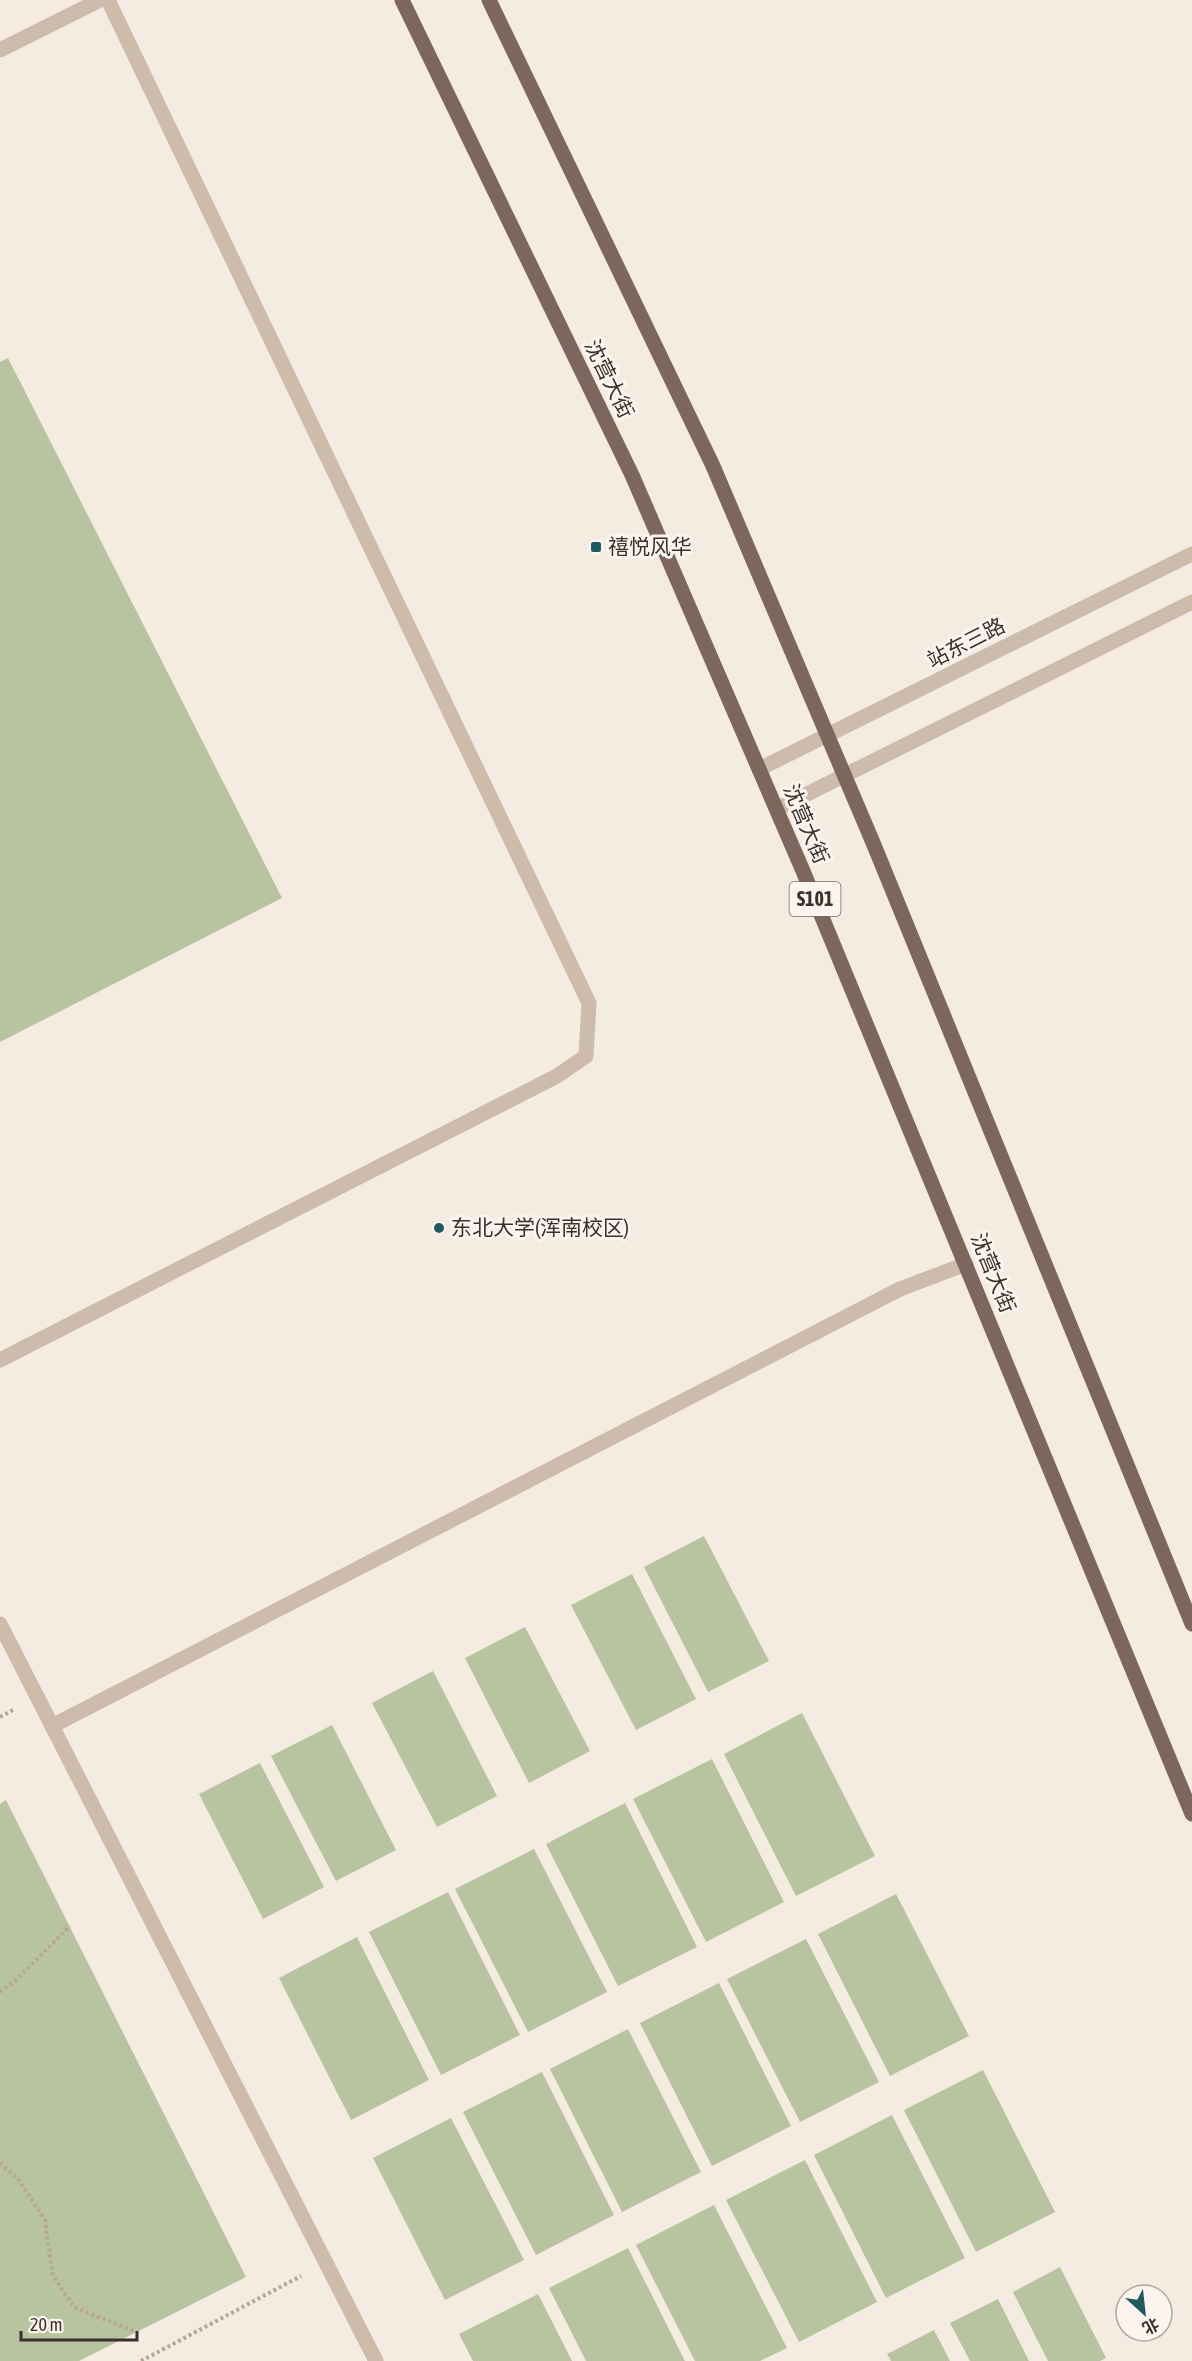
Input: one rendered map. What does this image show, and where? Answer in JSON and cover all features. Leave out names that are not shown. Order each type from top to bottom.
[{"type":"main road","name":"沈营大街","points":[[402,0],[632,475],[777,809],[1192,1814]]},
{"type":"main road","points":[[489,0],[713,466],[828,735],[1192,1624]]},
{"type":"street","points":[[0,50],[99,0]]},
{"type":"street","points":[[0,1360],[557,1076],[586,1056],[589,1003],[108,0]]},
{"type":"street","name":"站东三路","points":[[759,769],[1192,554]]},
{"type":"street","points":[[777,809],[1192,602]]},
{"type":"street","points":[[52,1726],[900,1289],[966,1264]]},
{"type":"street","points":[[0,1624],[376,2361]]},
{"type":"path","points":[[0,1992],[70,1926]]},
{"type":"path","points":[[0,2163],[18,2179],[45,2220],[53,2276],[74,2307],[136,2332]]},
{"type":"path","points":[[141,2361],[326,2263]]},
{"type":"green space","points":[[8,358],[282,898],[0,1042],[0,362]]},
{"type":"green space","points":[[704,1536],[769,1661],[708,1692],[644,1567]]},
{"type":"green space","points":[[632,1574],[696,1699],[636,1730],[571,1605]]},
{"type":"green space","points":[[525,1627],[590,1751],[529,1783],[465,1658]]},
{"type":"green space","points":[[433,1671],[497,1796],[437,1827],[372,1703]]},
{"type":"green space","points":[[802,1713],[875,1856],[796,1896],[724,1754]]},
{"type":"green space","points":[[332,1725],[396,1850],[336,1881],[271,1756]]},
{"type":"green space","points":[[712,1759],[784,1902],[706,1942],[633,1799]]},
{"type":"green space","points":[[260,1763],[324,1887],[263,1919],[199,1794]]},
{"type":"green space","points":[[6,1800],[246,2277],[79,2361],[0,2361],[0,1804]]},
{"type":"green space","points":[[625,1803],[697,1947],[618,1986],[546,1844]]},
{"type":"green space","points":[[534,1849],[607,1992],[528,2032],[455,1889]]},
{"type":"green space","points":[[448,1892],[520,2035],[441,2075],[369,1932]]},
{"type":"green space","points":[[896,1894],[969,2036],[890,2076],[818,1934]]},
{"type":"green space","points":[[357,1937],[429,2080],[351,2120],[279,1978]]},
{"type":"green space","points":[[806,1939],[879,2082],[800,2122],[727,1979]]},
{"type":"green space","points":[[719,1983],[791,2126],[712,2166],[640,2023]]},
{"type":"green space","points":[[628,2029],[701,2172],[622,2212],[550,2069]]},
{"type":"green space","points":[[983,2070],[1055,2212],[976,2252],[904,2110]]},
{"type":"green space","points":[[542,2072],[614,2215],[536,2255],[463,2112]]},
{"type":"green space","points":[[892,2115],[965,2258],[886,2298],[814,2155]]},
{"type":"green space","points":[[451,2118],[524,2260],[445,2300],[373,2158]]},
{"type":"green space","points":[[805,2160],[877,2302],[799,2342],[726,2200]]},
{"type":"green space","points":[[714,2205],[787,2348],[760,2361],[695,2361],[636,2245]]},
{"type":"green space","points":[[628,2248],[685,2361],[586,2361],[549,2288]]},
{"type":"green space","points":[[1060,2267],[1106,2358],[1100,2361],[1048,2361],[1013,2292]]},
{"type":"green space","points":[[538,2294],[572,2361],[473,2361],[459,2334]]},
{"type":"green space","points":[[998,2299],[1029,2361],[970,2361],[950,2323]]},
{"type":"green space","points":[[934,2330],[950,2361],[891,2361],[887,2354]]},
{"type":"place","name":"禧悦风华","points":[[596,547]]},
{"type":"place","name":"东北大学(浑南校区)","points":[[439,1228]]}]
